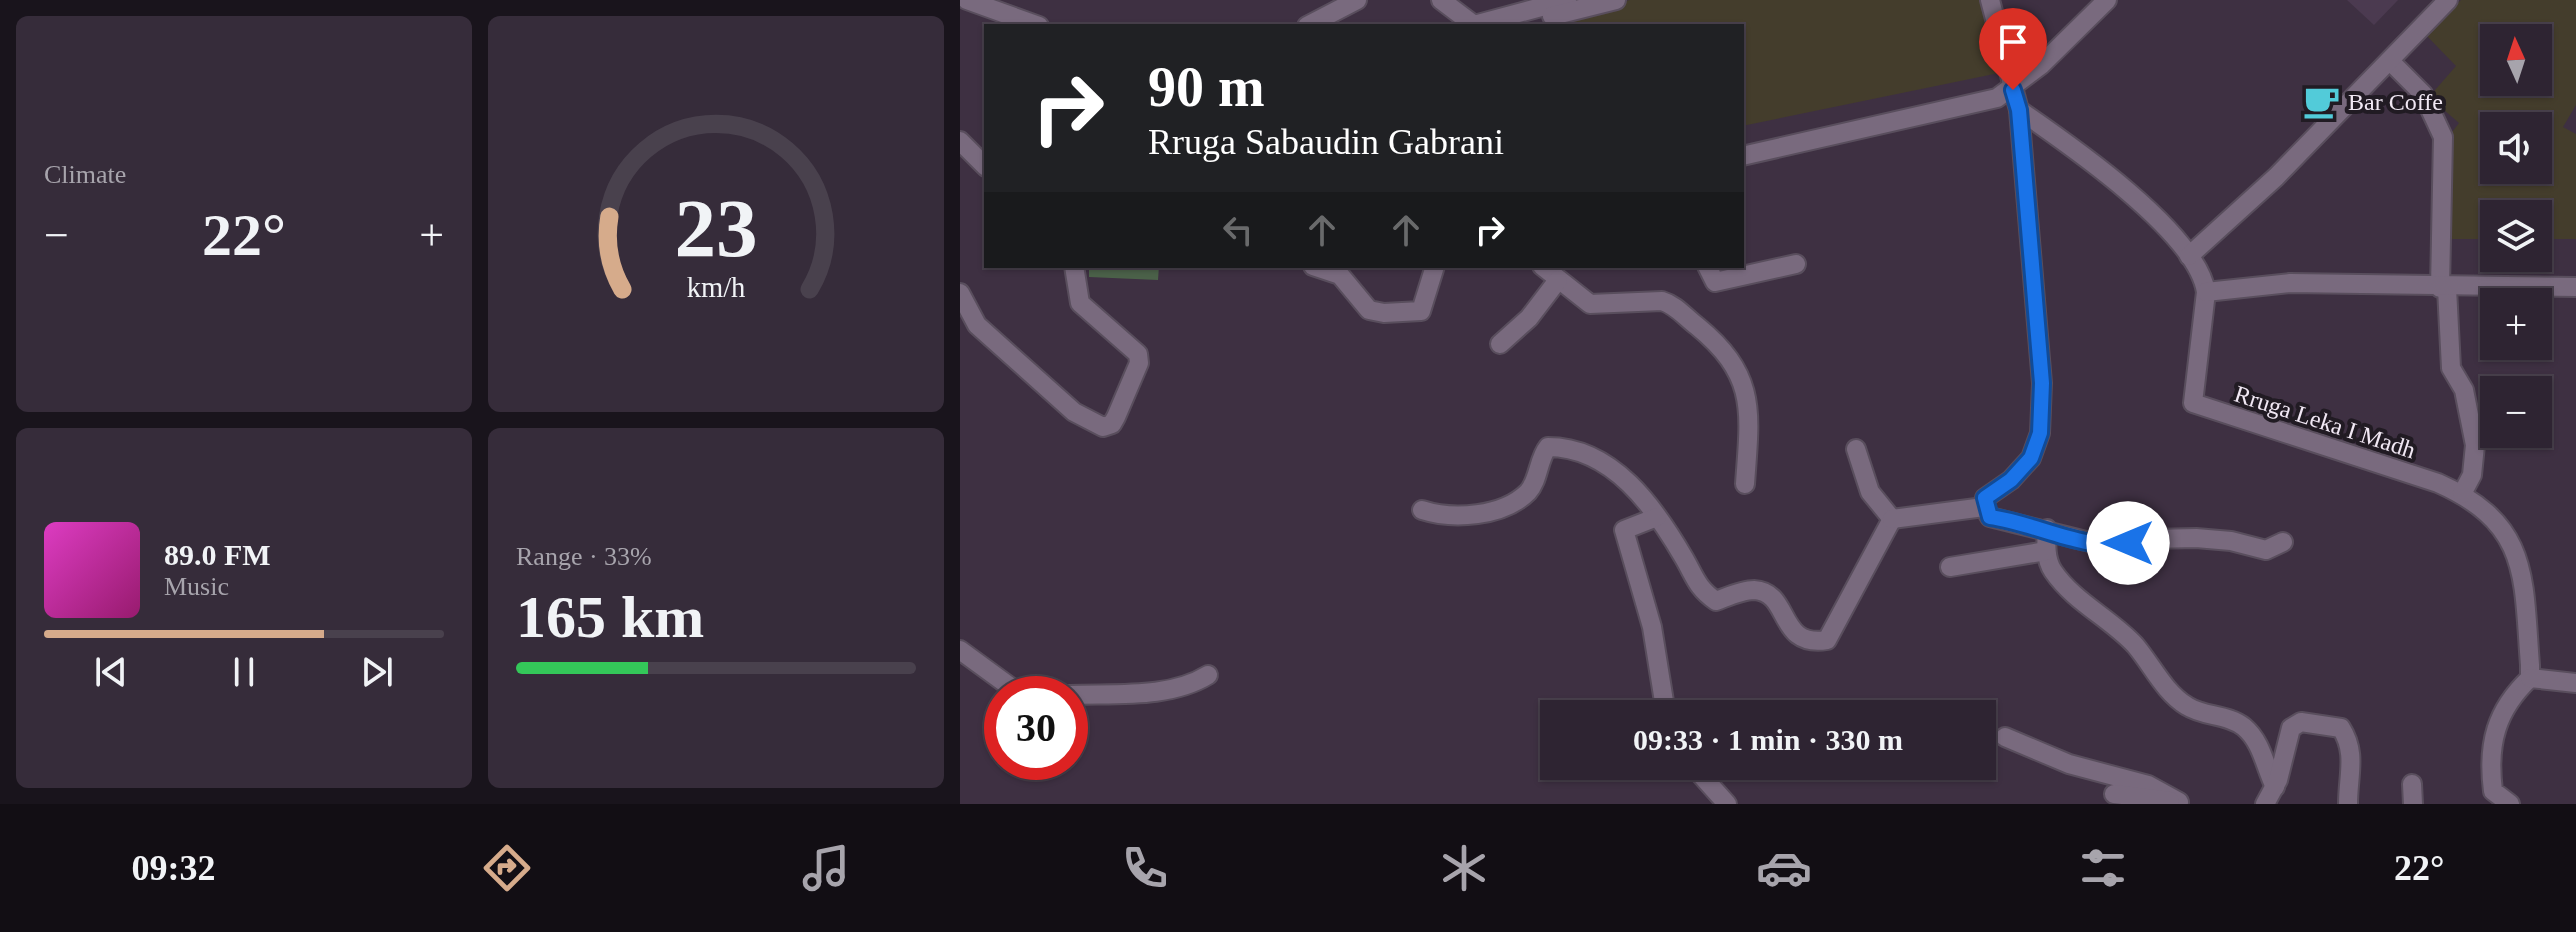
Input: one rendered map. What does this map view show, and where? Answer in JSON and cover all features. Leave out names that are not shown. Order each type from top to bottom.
[{"type":"street","points":[[967,0],[1033,24]]},
{"type":"street","points":[[1311,24],[1357,0]]},
{"type":"street","points":[[1441,0],[1473,24]]},
{"type":"street","points":[[1478,24],[1567,0]]},
{"type":"street","points":[[1523,24],[1616,0]]},
{"type":"street","points":[[1990,0],[2019,110],[2042,383],[2040,433],[2031,458],[2011,480],[1985,498],[1984,507],[1990,517],[2106,546],[2151,539],[2196,538],[2231,541],[2266,550],[2283,542]]},
{"type":"street","points":[[1744,156],[1997,98],[2013,90],[2107,0]]},
{"type":"street","points":[[2189,256],[2276,177],[2448,0]]},
{"type":"street","points":[[2390,61],[2423,94],[2443,137],[2443,288],[2451,368],[2464,390],[2475,445],[2472,475],[2462,494]]},
{"type":"street","points":[[2019,110],[2098,164],[2189,256],[2201,274],[2206,292],[2290,283],[2443,288],[2576,287]]},
{"type":"street","points":[[960,141],[984,165]]},
{"type":"street","points":[[1708,268],[1715,282],[1796,264]]},
{"type":"street","points":[[960,293],[977,325],[1074,412],[1103,427],[1112,424],[1116,417],[1139,363],[1138,354],[1080,303],[1074,268]]},
{"type":"street","points":[[1319,268],[1340,275],[1369,310],[1384,313],[1421,311],[1434,268]]},
{"type":"street","points":[[1544,268],[1590,304],[1662,301],[1672,304],[1719,345],[1742,378],[1750,411],[1745,484]]},
{"type":"street","points":[[1500,344],[1529,318],[1558,280]]},
{"type":"street","name":"Rruga Leka I Madh","points":[[2206,292],[2193,403],[2462,494],[2504,529],[2516,549],[2530,678]]},
{"type":"street","points":[[1422,510],[1445,517],[1504,508],[1529,491],[1544,452],[1548,447],[1555,447],[1624,475],[1685,560],[1698,589],[1716,601],[1750,590],[1763,592],[1772,597],[1795,635],[1810,643],[1827,640],[1835,629],[1892,519]]},
{"type":"street","points":[[1856,449],[1870,492],[1892,519]]},
{"type":"street","points":[[1892,519],[1984,507]]},
{"type":"street","points":[[1657,517],[1624,530],[1652,627],[1664,700]]},
{"type":"street","points":[[2047,529],[2046,551],[2052,570],[2092,612],[2134,644],[2166,687],[2186,706],[2236,721],[2247,729],[2264,757],[2275,787]]},
{"type":"street","points":[[1950,567],[2046,551]]},
{"type":"street","points":[[960,650],[995,676]]},
{"type":"street","points":[[1088,694],[1151,692],[1195,683],[1208,675]]},
{"type":"street","points":[[2510,804],[2493,791],[2493,734],[2506,704],[2530,678],[2576,683]]},
{"type":"street","points":[[2265,804],[2275,787],[2295,723],[2341,728],[2353,752],[2348,804]]},
{"type":"street","points":[[2005,737],[2069,764],[2148,785],[2184,803]]},
{"type":"street","points":[[1706,780],[1727,804]]},
{"type":"street","points":[[2412,784],[2413,804]]},
{"type":"street","points":[[2114,794],[2184,803]]},
{"type":"shaded area","points":[[1630,0],[1983,0],[1999,73],[1744,126],[1744,24],[1535,24]]},
{"type":"shaded area","points":[[2347,0],[2398,0],[2374,25]]},
{"type":"shaded area","points":[[2461,0],[2576,0],[2576,105],[2563,127],[2576,134],[2576,239],[2552,239],[2552,200],[2480,200],[2480,239],[2449,239],[2449,136],[2459,123],[2429,97],[2456,66],[2425,34]]},
{"type":"green space","points":[[1089,268],[1159,268],[1158,280],[1089,277]]},
{"type":"place","name":"Bar Coffe","points":[[2322,102]]},
{"type":"route","points":[[2013,90],[2019,110],[2042,383],[2040,433],[2031,458],[2011,480],[1985,498],[1984,507],[1990,517],[2009,519],[2083,541],[2106,546],[2128,543]]}]
